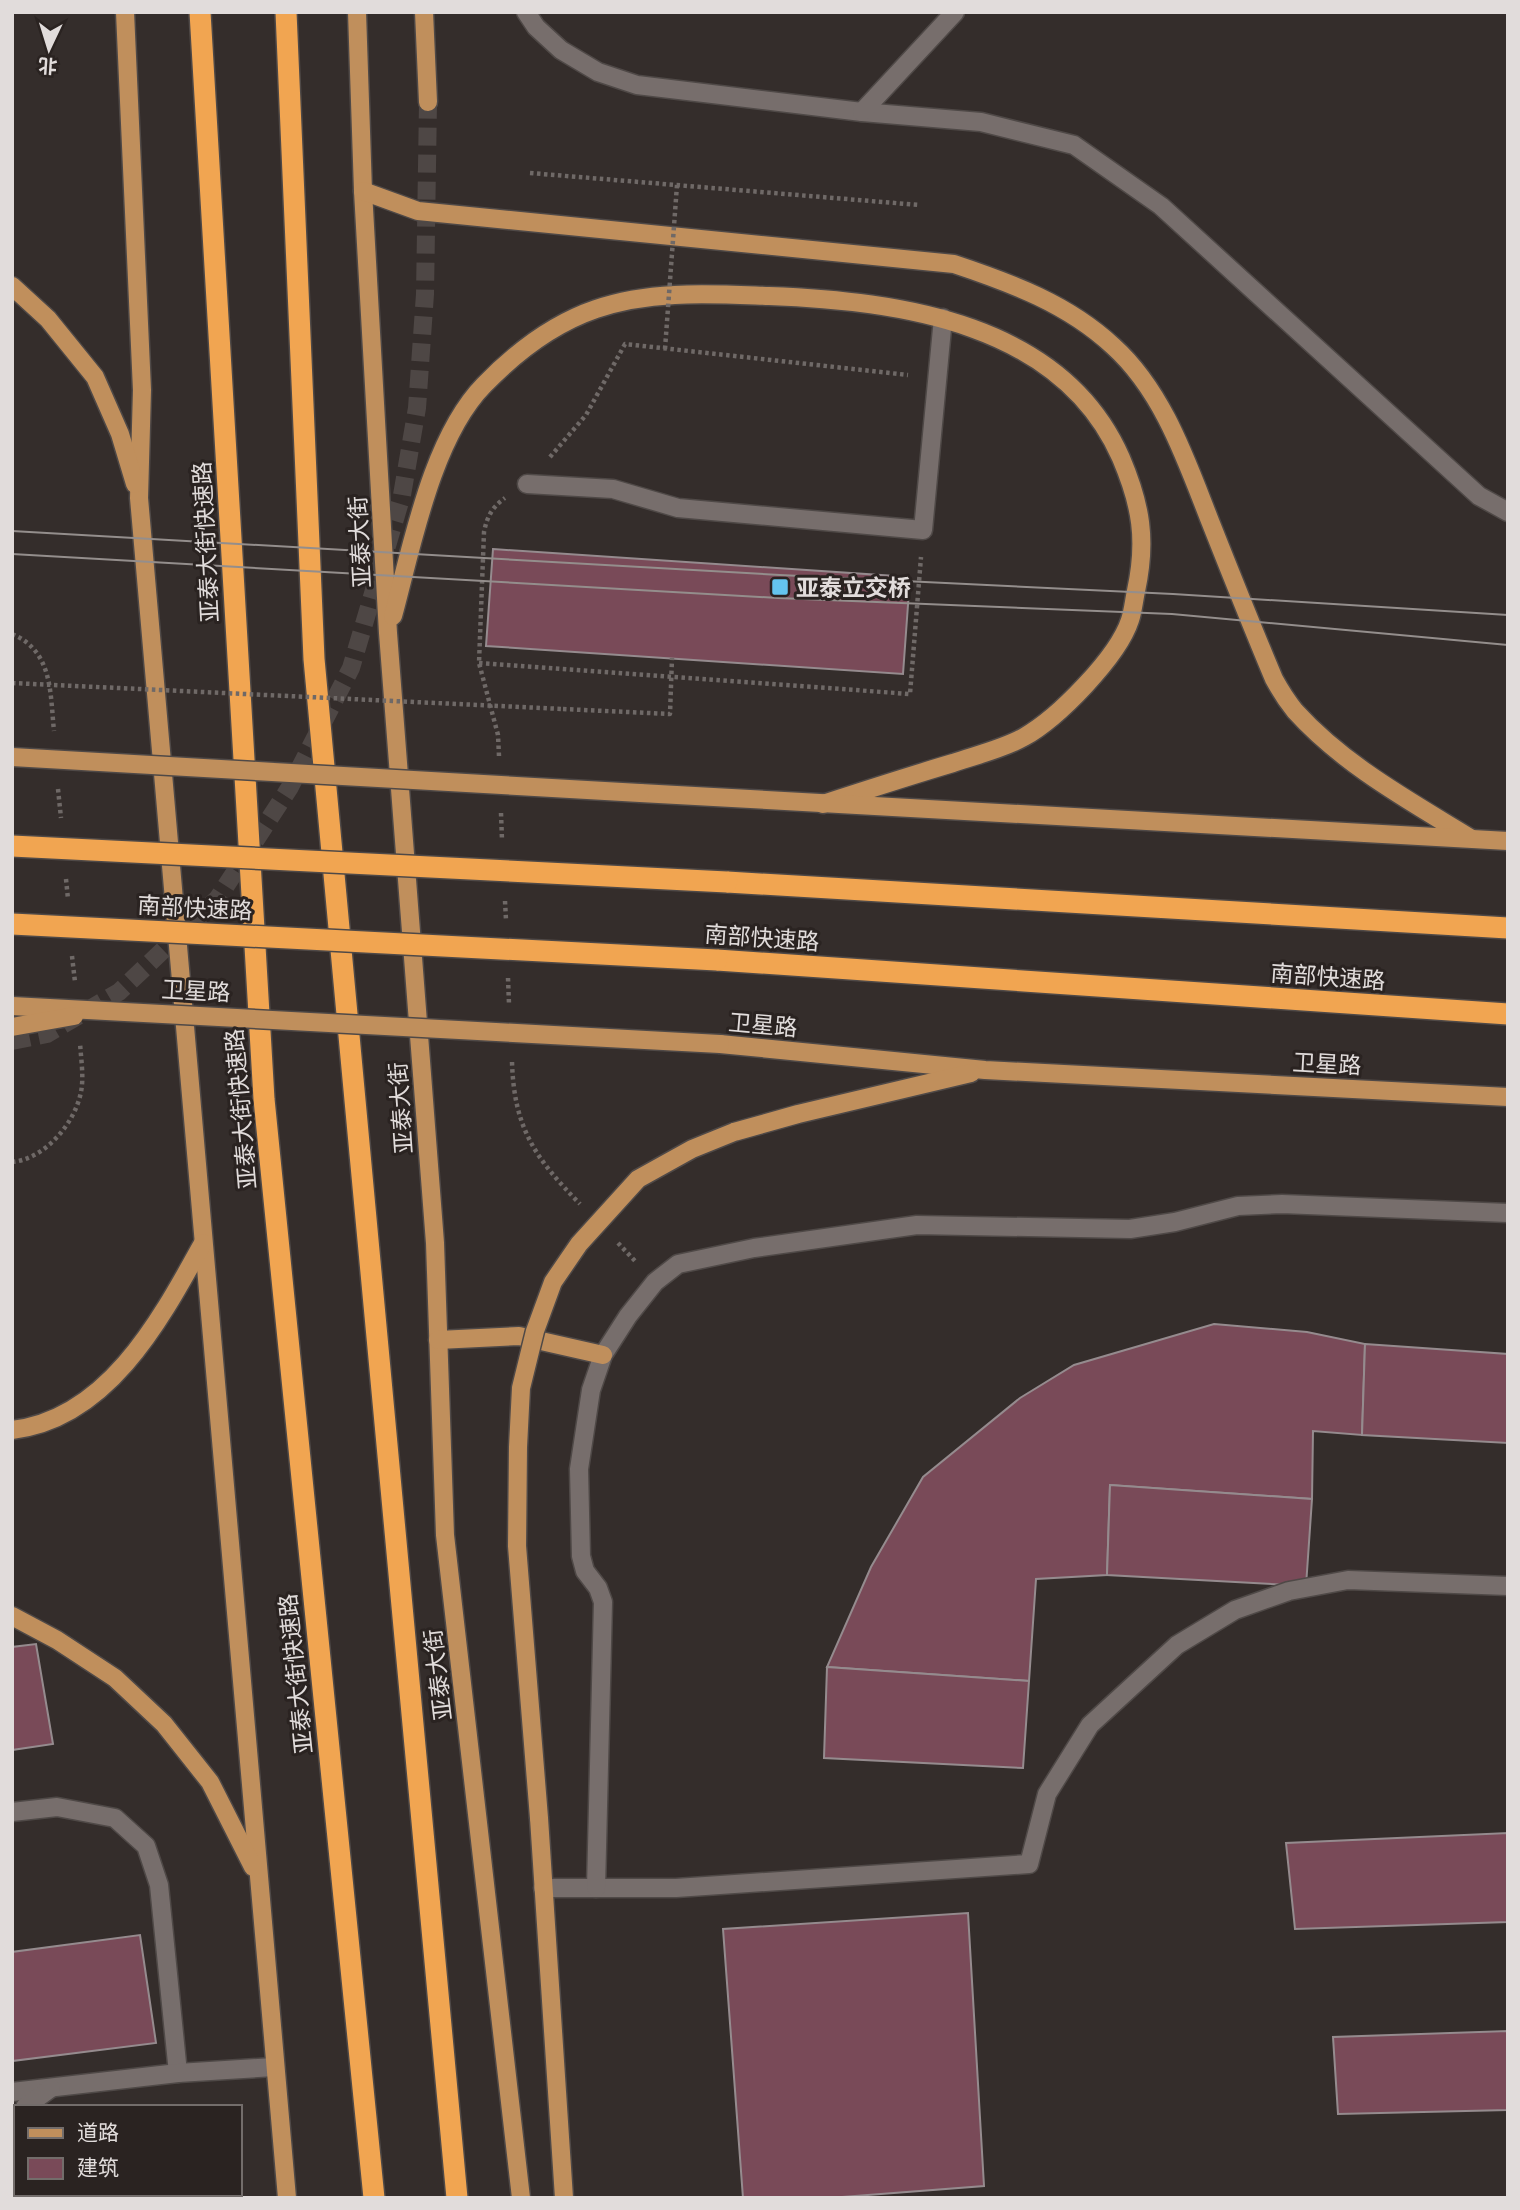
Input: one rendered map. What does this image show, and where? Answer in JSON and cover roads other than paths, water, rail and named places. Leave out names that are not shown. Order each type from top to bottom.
[{"type":"highway","name":"亚泰大街快速路","points":[[200,12],[264,1099],[374,2198]]},
{"type":"highway","points":[[286,12],[314,659],[457,2198]]},
{"type":"highway","points":[[12,846],[727,882],[1508,928]]},
{"type":"highway","name":"南部快速路","points":[[12,924],[717,960],[1508,1014]]},
{"type":"main road","points":[[125,12],[142,390],[139,498],[287,2198]]},
{"type":"main road","name":"亚泰大街","points":[[358,12],[363,191],[388,633],[435,1243],[445,1535],[522,2198]]},
{"type":"main road","points":[[424,12],[428,102]]},
{"type":"main road","points":[[363,191],[418,211],[954,264],[1013,284],[1074,315],[1115,347],[1149,388],[1176,436],[1273,679],[1293,709],[1327,742],[1374,779],[1470,838]]},
{"type":"main road","points":[[12,286],[48,318],[95,377],[120,434],[139,498]]},
{"type":"main road","points":[[388,633],[427,490],[453,430],[481,388],[545,332],[594,309],[644,297],[713,294],[810,298],[894,308],[943,318],[996,337],[1051,368],[1086,400],[1112,438],[1132,484],[1140,520],[1142,561],[1129,623],[1105,664],[1072,700],[1026,737],[822,804]]},
{"type":"main road","points":[[12,757],[1508,841]]},
{"type":"main road","name":"卫星路","points":[[12,1006],[720,1044],[985,1070],[1508,1097]]},
{"type":"main road","points":[[12,1027],[110,1010]]},
{"type":"main road","points":[[564,2198],[539,1818],[517,1546],[518,1447],[522,1388],[535,1331],[553,1282],[579,1244],[638,1179],[692,1149],[734,1132],[798,1114],[985,1070]]},
{"type":"main road","points":[[12,1430],[65,1414],[105,1387],[171,1301],[202,1243]]},
{"type":"main road","points":[[438,1340],[519,1336],[603,1355]]},
{"type":"main road","points":[[12,1616],[57,1640],[115,1678],[164,1724],[210,1783],[258,1877]]},
{"type":"street","points":[[526,12],[536,27],[561,50],[598,72],[637,85],[862,112],[981,122],[1074,145],[1161,206],[1479,496],[1508,512]]},
{"type":"street","points":[[862,112],[955,12]]},
{"type":"street","points":[[527,484],[613,489],[678,508],[923,530],[943,318]]},
{"type":"street","points":[[596,1888],[603,1601],[598,1588],[585,1571],[581,1556],[579,1469],[591,1390],[603,1355],[628,1316],[655,1282],[678,1264],[754,1248],[917,1225],[1129,1229],[1175,1222],[1238,1206],[1282,1204],[1508,1213]]},
{"type":"street","points":[[543,1888],[676,1888],[1029,1864],[1047,1794],[1090,1725],[1177,1645],[1235,1610],[1289,1591],[1348,1580],[1508,1586]]},
{"type":"street","points":[[12,1812],[57,1807],[115,1818],[146,1846],[159,1885],[178,2073]]},
{"type":"street","points":[[12,2092],[178,2073],[274,2067]]},
{"type":"street","points":[[28,2105],[51,2087]]},
{"type":"tunnel","points":[[12,1041],[47,1034],[119,992],[218,898],[290,787],[351,668],[402,495],[417,408],[425,294],[428,102]]},
{"type":"tram line","points":[[12,531],[780,575],[1173,594],[1508,615]]},
{"type":"tram line","points":[[12,554],[778,598],[1172,614],[1508,645]]},
{"type":"place","name":"亚泰立交桥","points":[[780,587]]}]
